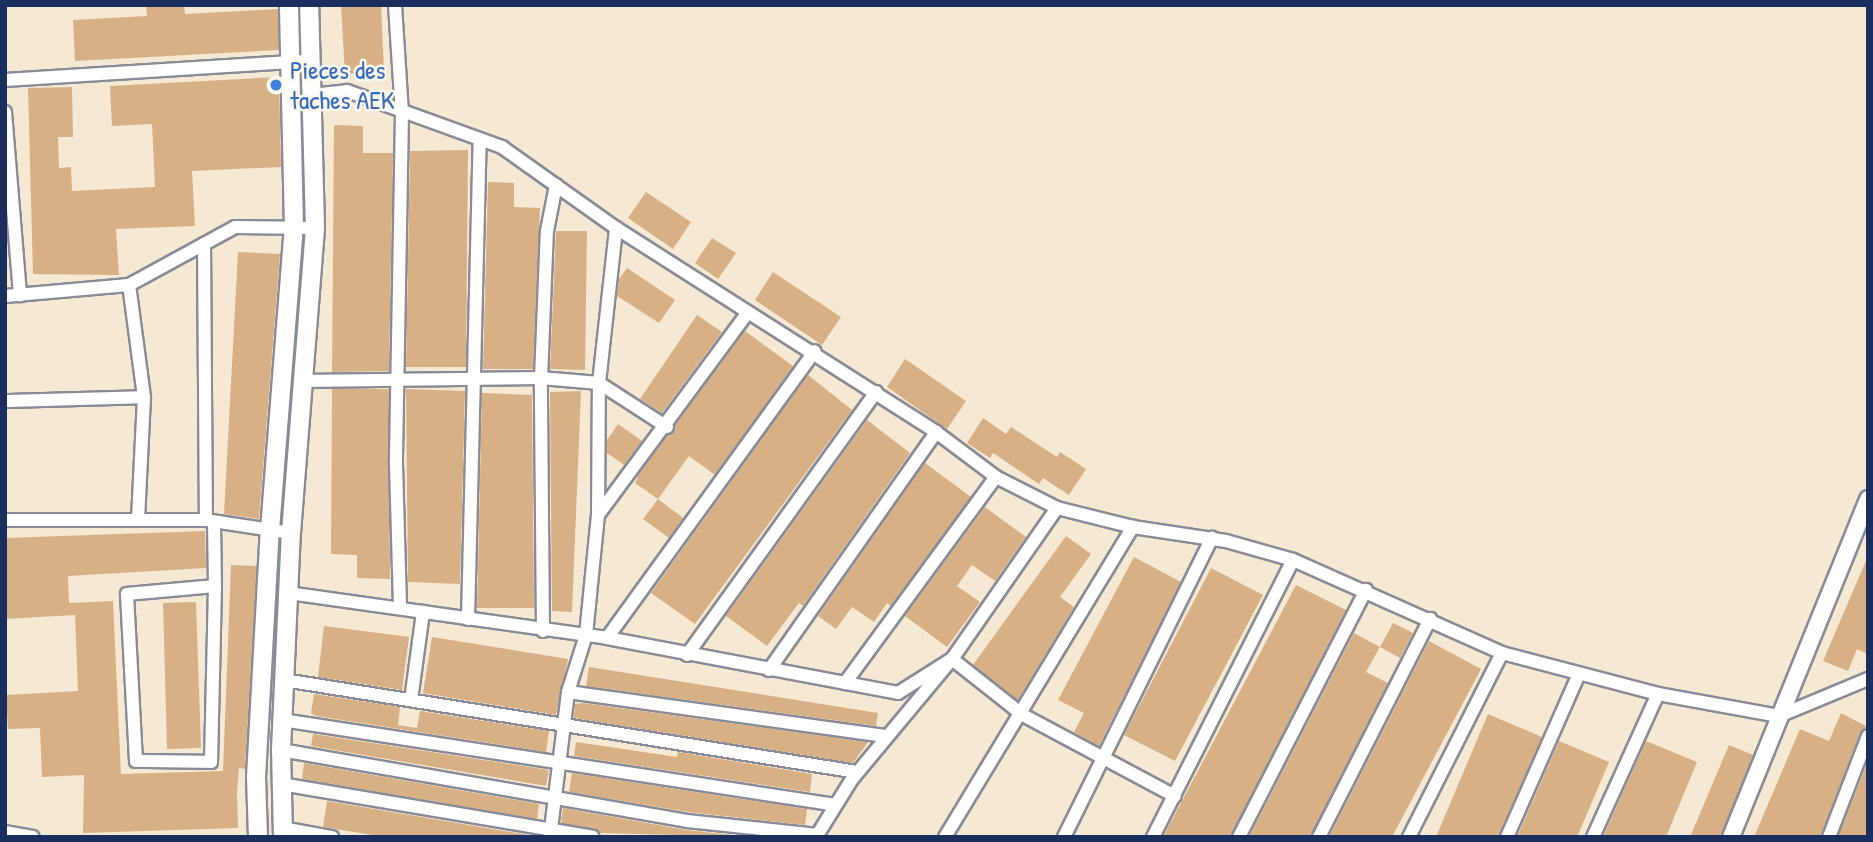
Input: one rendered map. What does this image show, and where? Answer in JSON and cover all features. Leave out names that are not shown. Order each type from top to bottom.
[{"type":"main road","points":[[258,837],[257,777],[271,530],[294,228],[289,5]]},
{"type":"main road","points":[[282,832],[281,750],[291,533],[315,228],[309,5]]},
{"type":"street","points":[[395,5],[402,113],[397,380],[400,608]]},
{"type":"street","points":[[5,80],[310,61]]},
{"type":"street","points":[[311,95],[346,90],[402,113],[502,147],[615,228],[815,351],[936,432],[996,477],[1057,508],[1133,527],[1212,538],[1293,560],[1366,590],[1502,653],[1578,676],[1658,694],[1779,716],[1868,679]]},
{"type":"street","points":[[5,112],[20,295]]},
{"type":"street","points":[[468,619],[480,139]]},
{"type":"street","points":[[543,631],[541,378],[547,231],[556,185]]},
{"type":"street","points":[[5,296],[129,285],[235,227],[315,228]]},
{"type":"street","points":[[550,834],[568,692],[586,635],[598,516],[599,383],[615,228]]},
{"type":"street","points":[[204,244],[210,521],[215,586],[211,762],[136,761],[127,594],[215,586]]},
{"type":"street","points":[[129,285],[144,397],[138,520]]},
{"type":"street","points":[[598,516],[667,427],[748,312]]},
{"type":"street","points":[[607,638],[815,351]]},
{"type":"street","points":[[301,381],[541,378],[599,383],[667,427]]},
{"type":"street","points":[[687,655],[876,392]]},
{"type":"street","points":[[5,401],[144,397]]},
{"type":"street","points":[[769,670],[936,432]]},
{"type":"street","points":[[845,683],[996,477]]},
{"type":"street","points":[[1731,837],[1868,499]]},
{"type":"street","points":[[281,750],[687,821],[817,836],[857,772],[951,659],[1057,508]]},
{"type":"street","points":[[5,520],[210,521],[291,533]]},
{"type":"street","points":[[945,837],[1023,715],[1133,527]]},
{"type":"street","points":[[1064,837],[1212,538]]},
{"type":"street","points":[[1153,837],[1293,560]]},
{"type":"street","points":[[1239,837],[1366,590]]},
{"type":"street","points":[[288,593],[607,638],[898,693],[951,659]]},
{"type":"street","points":[[411,700],[423,612]]},
{"type":"street","points":[[1319,837],[1430,619]]},
{"type":"street","points":[[1409,837],[1502,653]]},
{"type":"street","points":[[951,659],[1023,715],[1175,796]]},
{"type":"street","points":[[1507,837],[1578,676]]},
{"type":"street","points":[[284,680],[857,772]]},
{"type":"street","points":[[568,692],[886,736]]},
{"type":"street","points":[[1593,837],[1658,694]]},
{"type":"street","points":[[282,720],[836,805]]},
{"type":"street","points":[[1829,837],[1868,736]]},
{"type":"street","points":[[281,784],[550,834],[593,837]]},
{"type":"street","points":[[5,832],[33,837]]},
{"type":"street","points":[[282,832],[332,837]]},
{"type":"building","points":[[146,5],[184,5],[185,14],[278,9],[279,50],[75,61],[73,20],[147,16]]},
{"type":"building","points":[[341,5],[381,5],[384,72],[345,74]]},
{"type":"building","points":[[279,77],[281,167],[192,171],[195,226],[116,229],[119,275],[33,274],[28,88],[72,87],[73,137],[58,137],[59,168],[71,167],[72,191],[155,187],[152,124],[112,126],[110,86]]},
{"type":"building","points":[[334,125],[363,126],[363,153],[393,153],[389,371],[332,372]]},
{"type":"building","points":[[468,150],[466,367],[406,367],[410,151]]},
{"type":"building","points":[[488,182],[514,183],[514,207],[540,208],[533,369],[483,369]]},
{"type":"building","points":[[646,192],[691,222],[673,249],[628,218]]},
{"type":"building","points":[[556,231],[587,231],[585,370],[550,369]]},
{"type":"building","points":[[712,238],[736,253],[718,279],[695,263]]},
{"type":"building","points":[[238,252],[280,254],[259,519],[224,514]]},
{"type":"building","points":[[627,268],[675,300],[659,323],[617,296],[619,279]]},
{"type":"building","points":[[773,272],[841,317],[822,345],[755,300]]},
{"type":"building","points":[[697,315],[722,332],[662,413],[640,399]]},
{"type":"building","points":[[745,331],[793,366],[715,475],[689,456],[658,499],[635,483],[639,474]]},
{"type":"building","points":[[905,359],[966,401],[947,429],[887,387]]},
{"type":"building","points":[[808,375],[852,410],[695,624],[651,593]]},
{"type":"building","points":[[332,389],[389,389],[390,579],[357,578],[357,555],[331,554]]},
{"type":"building","points":[[406,389],[465,391],[460,584],[408,582]]},
{"type":"building","points":[[581,391],[572,612],[552,611],[550,392]]},
{"type":"building","points":[[482,393],[532,395],[534,608],[477,608]]},
{"type":"building","points":[[983,418],[1006,434],[1011,427],[1057,457],[1060,452],[1086,469],[1069,495],[1043,478],[1039,484],[993,453],[990,458],[967,443]]},
{"type":"building","points":[[867,420],[910,453],[803,606],[799,603],[767,646],[726,616]]},
{"type":"building","points":[[618,424],[642,441],[624,465],[607,453],[607,440]]},
{"type":"building","points":[[925,463],[971,497],[891,606],[887,603],[874,622],[852,607],[836,629],[818,616]]},
{"type":"building","points":[[658,499],[683,518],[669,538],[643,519]]},
{"type":"building","points":[[985,507],[1026,537],[995,581],[972,565],[957,586],[980,602],[947,647],[905,616]]},
{"type":"building","points":[[205,531],[206,568],[68,576],[69,603],[113,601],[121,774],[223,771],[231,565],[257,566],[245,769],[239,768],[237,793],[238,828],[83,833],[84,775],[42,777],[40,728],[8,729],[6,695],[78,691],[75,615],[5,619],[5,538]]},
{"type":"building","points":[[1066,536],[1091,554],[1060,597],[1074,607],[1018,700],[973,665]]},
{"type":"building","points":[[1868,556],[1868,654],[1857,649],[1848,671],[1823,661]]},
{"type":"building","points":[[1134,557],[1181,582],[1099,746],[1074,732],[1084,713],[1058,700]]},
{"type":"building","points":[[1211,568],[1263,595],[1175,761],[1124,735]]},
{"type":"building","points":[[1296,585],[1346,610],[1230,837],[1163,837]]},
{"type":"building","points":[[196,602],[201,748],[167,749],[163,603]]},
{"type":"building","points":[[1393,623],[1413,633],[1400,658],[1380,647]]},
{"type":"building","points":[[324,626],[409,637],[402,690],[318,677]]},
{"type":"building","points":[[1354,633],[1380,647],[1366,672],[1388,683],[1310,837],[1249,837]]},
{"type":"building","points":[[432,637],[568,659],[556,715],[423,693]]},
{"type":"building","points":[[1429,641],[1481,669],[1392,837],[1329,837]]},
{"type":"building","points":[[589,667],[878,713],[876,726],[586,686]]},
{"type":"building","points":[[314,694],[400,707],[398,725],[417,728],[420,711],[549,731],[546,752],[316,716],[311,713]]},
{"type":"building","points":[[575,704],[868,742],[853,763],[574,718]]},
{"type":"building","points":[[1841,713],[1868,727],[1860,733],[1820,837],[1754,837],[1800,729],[1829,741]]},
{"type":"building","points":[[1488,714],[1542,737],[1498,837],[1436,837]]},
{"type":"building","points":[[313,734],[549,770],[546,786],[311,746]]},
{"type":"building","points":[[1559,741],[1609,762],[1577,837],[1517,837]]},
{"type":"building","points":[[1646,741],[1697,762],[1666,837],[1603,837]]},
{"type":"building","points":[[576,742],[677,757],[678,752],[812,774],[810,792],[574,756]]},
{"type":"building","points":[[1729,745],[1753,755],[1721,837],[1690,837]]},
{"type":"building","points":[[1868,761],[1868,837],[1838,837]]},
{"type":"building","points":[[304,763],[539,804],[537,819],[302,779]]},
{"type":"building","points":[[572,773],[807,809],[805,825],[688,812],[569,792]]},
{"type":"building","points":[[327,801],[534,837],[384,837],[323,827]]},
{"type":"building","points":[[563,808],[686,830],[752,837],[600,833],[561,823]]},
{"type":"place","name":"Pieces des taches AEK","points":[[276,85]]}]
